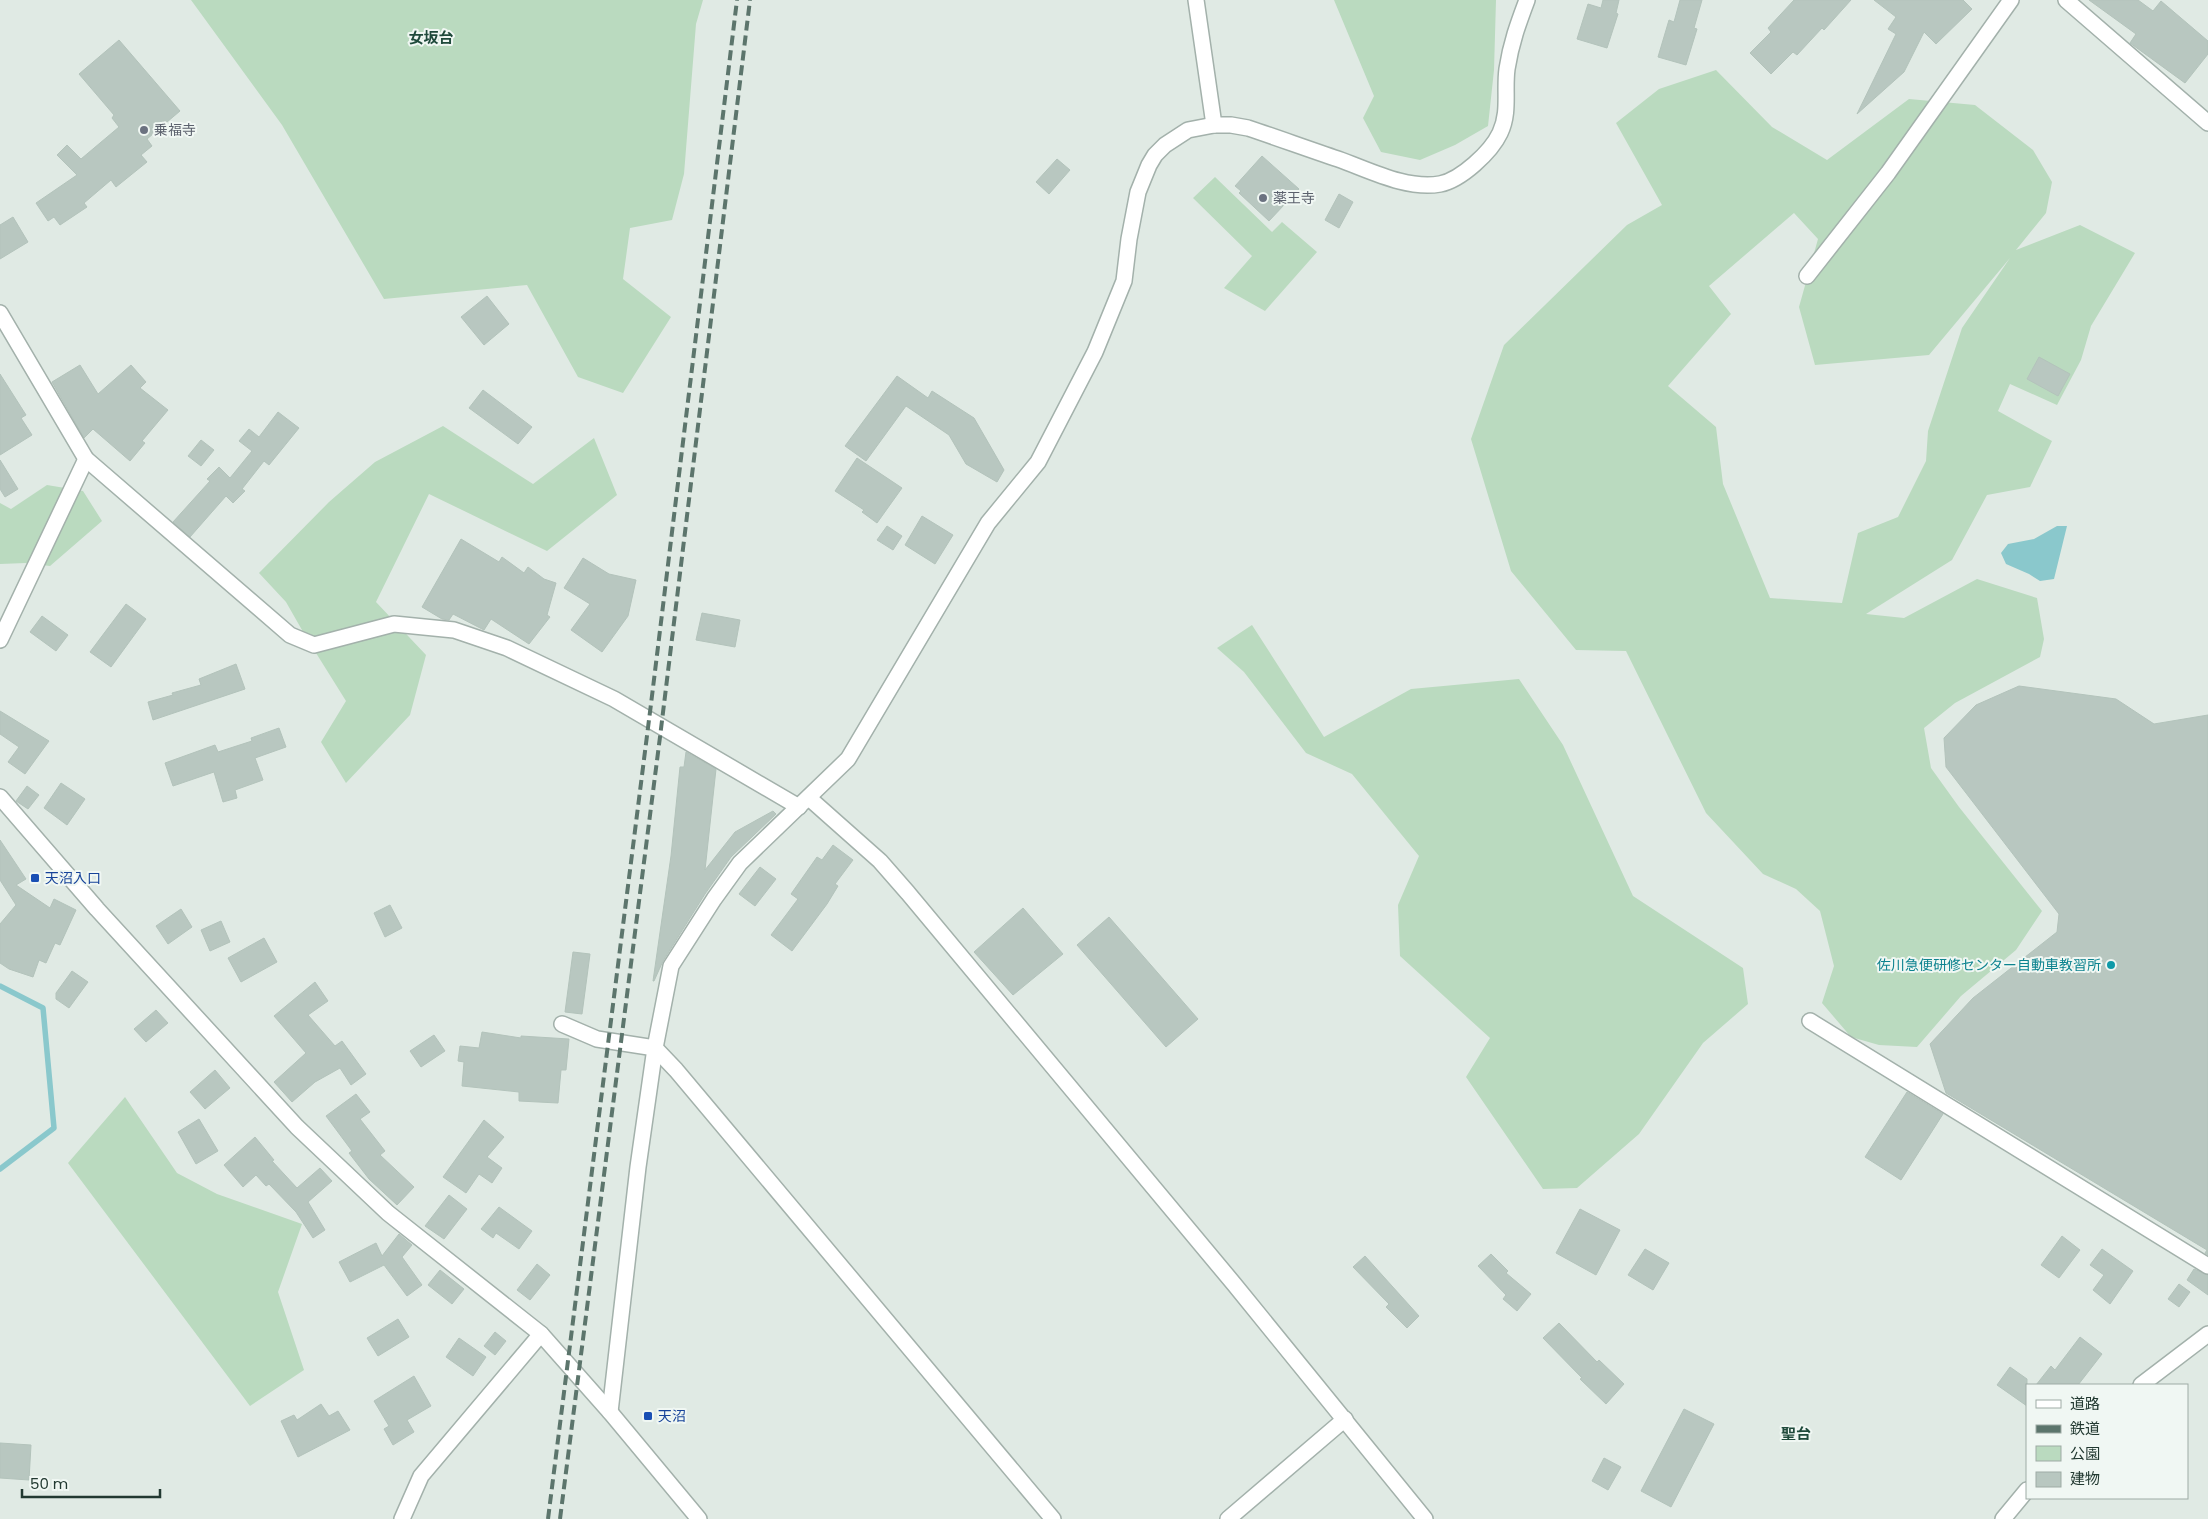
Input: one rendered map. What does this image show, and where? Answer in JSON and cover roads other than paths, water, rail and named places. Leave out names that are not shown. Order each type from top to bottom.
[{"type":"street","points":[[1196,0],[1214,125]]},
{"type":"street","points":[[610,1412],[638,1167],[655,1048],[671,966],[714,899],[740,863],[848,759],[988,524],[1038,462],[1095,352],[1124,282],[1136,202],[1148,165],[1165,145],[1188,130],[1214,125],[1231,125],[1248,128],[1388,177],[1420,185],[1442,184],[1466,170],[1484,155],[1500,133],[1507,110],[1507,72],[1513,35],[1527,0]]},
{"type":"street","points":[[1806,276],[1888,172],[2011,0]]},
{"type":"street","points":[[2066,0],[2208,123]]},
{"type":"street","points":[[0,313],[86,459],[290,635],[314,645],[394,624],[454,630],[507,648],[614,699],[804,803],[880,861],[1345,1419],[1425,1519]]},
{"type":"street","points":[[0,640],[86,459]]},
{"type":"street","points":[[0,797],[97,909],[297,1127],[388,1212],[542,1334],[699,1519]]},
{"type":"street","points":[[1810,1020],[2208,1266]]},
{"type":"street","points":[[562,1024],[597,1039],[655,1048],[676,1070],[1053,1519]]},
{"type":"street","points":[[402,1519],[421,1476],[542,1334]]},
{"type":"street","points":[[2142,1384],[2208,1334]]},
{"type":"street","points":[[1228,1519],[1345,1419]]},
{"type":"street","points":[[2003,1519],[2026,1491]]},
{"type":"water","points":[[2057,526],[2067,526],[2054,579],[2040,581],[2006,564],[2001,553],[2008,544],[2034,539]]},
{"type":"waterway","points":[[0,986],[43,1008],[54,1128],[0,1169]]},
{"type":"railway","points":[[548,1519],[651,704],[737,0]]},
{"type":"railway","points":[[560,1519],[660,737],[750,0]]},
{"type":"place","name":"乗福寺","points":[[144,130]]},
{"type":"place","name":"薬王寺","points":[[1263,198]]},
{"type":"place","name":"天沼入口","points":[[35,878]]},
{"type":"place","name":"佐川急便研修センター自動車教習所","points":[[2111,965]]},
{"type":"place","name":"天沼","points":[[648,1416]]},
{"type":"district","name":"女坂台","points":[[431,38]]},
{"type":"district","name":"聖台","points":[[1796,1434]]}]
